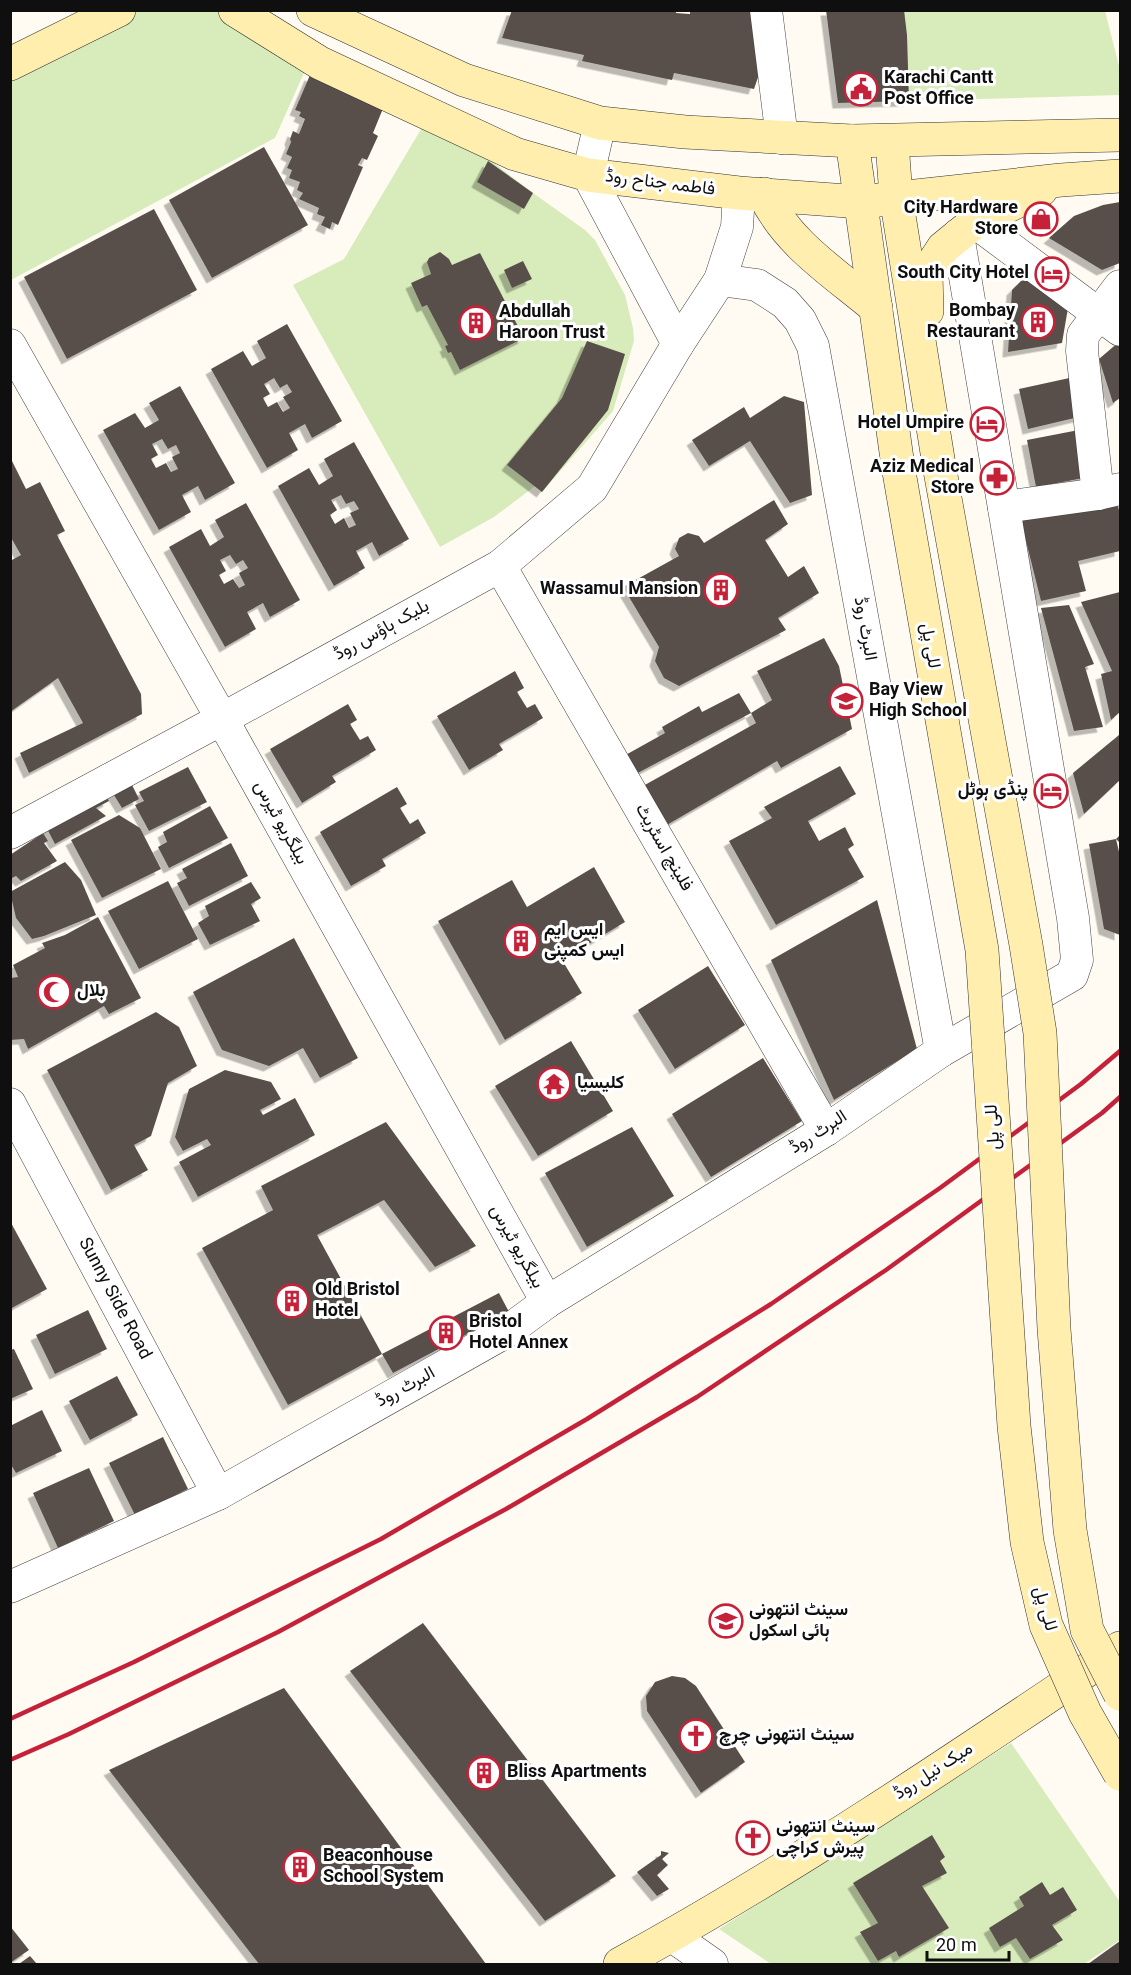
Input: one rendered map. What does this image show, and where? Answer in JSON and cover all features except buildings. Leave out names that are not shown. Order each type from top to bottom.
[{"type":"main road","points":[[10,64],[119,10]]},
{"type":"main road","name":"فاطمہ جناح روڈ","points":[[235,10],[320,63],[515,154],[588,175],[861,202],[1061,180],[1120,176]]},
{"type":"main road","points":[[313,10],[464,80],[600,123],[686,132],[892,142],[1120,135]]},
{"type":"main road","name":"للی پل","points":[[852,141],[898,466],[982,950],[1014,1426],[1027,1542],[1046,1625],[1085,1713],[1120,1774]]},
{"type":"main road","points":[[892,142],[896,197],[930,416]]},
{"type":"main road","points":[[930,416],[926,274],[943,248],[967,229],[1061,180]]},
{"type":"main road","points":[[752,193],[772,212],[786,230],[876,308]]},
{"type":"main road","name":"للی پل","points":[[930,416],[1040,1033],[1054,1329],[1070,1530],[1087,1630],[1120,1694]]},
{"type":"main road","name":"میک نیل روڈ","points":[[620,1965],[672,1936],[933,1774],[1120,1648]]},
{"type":"street","points":[[766,10],[782,138]]},
{"type":"street","points":[[600,123],[588,175],[678,344]]},
{"type":"street","name":"بلیک ہاؤس روڈ","points":[[10,833],[500,566],[592,488],[678,344],[720,279],[737,226],[752,193]]},
{"type":"street","points":[[967,229],[1110,322]]},
{"type":"street","points":[[941,1051],[1072,975],[1077,960],[1073,918],[1004,507],[967,229]]},
{"type":"street","name":"البرٹ روڈ","points":[[10,1587],[218,1494],[509,1330],[547,1302],[826,1130],[941,1051],[813,346],[800,320],[785,303],[774,295],[757,285],[720,279]]},
{"type":"street","points":[[1004,507],[1109,492],[1083,351],[1083,335],[1110,322],[1120,286]]},
{"type":"street","name":"بیلگریو ٹیرس","points":[[10,345],[222,719],[547,1302]]},
{"type":"street","name":"فلینچ اسٹریٹ","points":[[500,566],[826,1130]]},
{"type":"street","name":"Sunny Side Road","points":[[10,1104],[218,1494]]},
{"type":"street","points":[[672,1936],[712,1965]]},
{"type":"green space","points":[[121,10],[235,11],[311,57],[275,138],[11,280],[11,66]]},
{"type":"green space","points":[[897,11],[1105,11],[1120,70],[1120,95],[909,101]]},
{"type":"green space","points":[[430,114],[585,230],[595,240],[625,295],[634,341],[613,411],[542,492],[535,486],[494,517],[440,547],[293,285],[344,259]]},
{"type":"green space","points":[[1011,1743],[1120,1902],[1120,1940],[1084,1964],[771,1964],[719,1929]]},
{"type":"railway","points":[[10,1719],[134,1662],[381,1539],[587,1419],[771,1304],[940,1188],[1081,1084],[1120,1051]]},
{"type":"railway","points":[[10,1760],[69,1734],[278,1632],[506,1509],[697,1397],[886,1270],[1102,1113],[1120,1097]]},
{"type":"place","name":"Karachi Cantt Post Office","points":[[861,89]]},
{"type":"place","name":"City Hardware Store","points":[[1041,219]]},
{"type":"place","name":"South City Hotel","points":[[1052,274]]},
{"type":"place","name":"Bombay Restaurant","points":[[1038,322]]},
{"type":"place","name":"Abdullah Haroon Trust","points":[[476,323]]},
{"type":"place","name":"Hotel Umpire","points":[[987,424]]},
{"type":"place","name":"Aziz Medical Store","points":[[997,478]]},
{"type":"place","name":"Wassamul Mansion","points":[[721,590]]},
{"type":"place","name":"Bay View High School","points":[[846,701]]},
{"type":"place","name":"پنڈی ہوٹل","points":[[1051,791]]},
{"type":"place","name":"ایس ایم ایس کمپنی","points":[[521,941]]},
{"type":"place","name":"بلال","points":[[54,992]]},
{"type":"place","name":"کلیسیا","points":[[554,1084]]},
{"type":"place","name":"Old Bristol Hotel","points":[[292,1301]]},
{"type":"place","name":"Bristol Hotel Annex","points":[[446,1333]]},
{"type":"place","name":"سینٹ انتھونی ہائی اسکول","points":[[726,1621]]},
{"type":"place","name":"سینٹ انتھونی چرچ","points":[[696,1736]]},
{"type":"place","name":"Bliss Apartments","points":[[484,1773]]},
{"type":"place","name":"سینٹ انتھونی پیرش کراچی","points":[[753,1838]]},
{"type":"place","name":"Beaconhouse School System","points":[[300,1867]]}]
